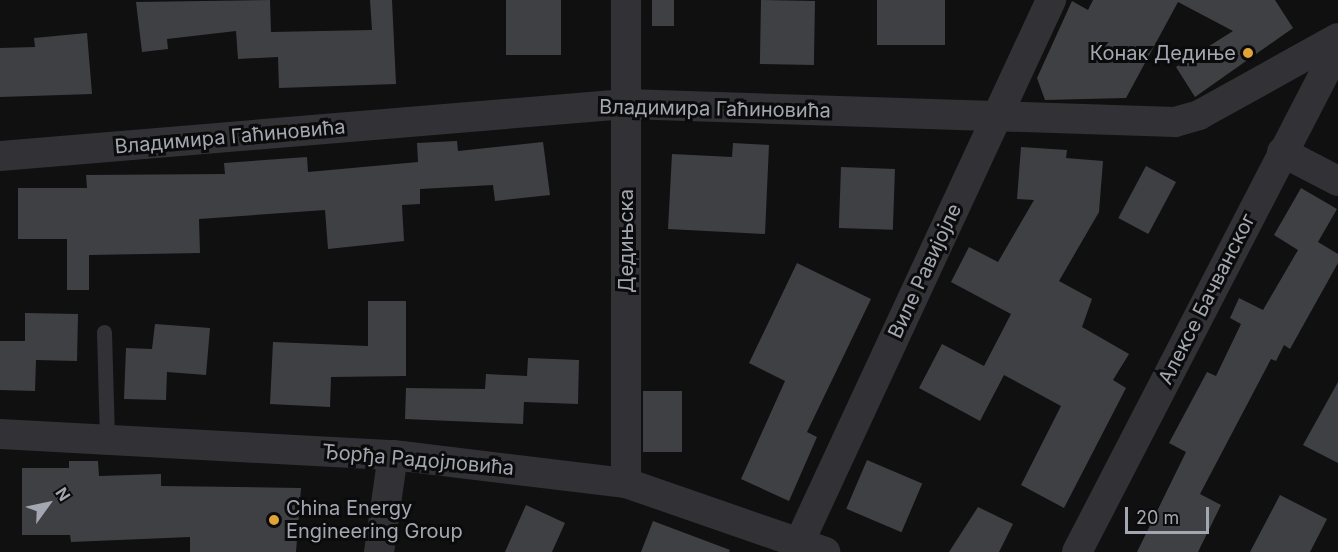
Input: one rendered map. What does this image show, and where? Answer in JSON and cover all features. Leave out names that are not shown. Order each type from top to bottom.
[{"type":"street","name":"Дедињска","points":[[626,0],[626,483]]},
{"type":"street","name":"Виле Равијојле","points":[[812,548],[997,116],[1051,0]]},
{"type":"street","name":"Владимира Гаћиновића","points":[[0,156],[626,104],[1188,120],[1338,38]]},
{"type":"street","name":"Алексе Бачванског","points":[[1077,552],[1338,47]]},
{"type":"street","points":[[1282,152],[1338,181]]},
{"type":"street","name":"Ђорђа Радојловића","points":[[0,434],[393,456],[626,483],[812,548]]},
{"type":"street","points":[[379,552],[393,456]]},
{"type":"lane","points":[[104,332],[106,440]]},
{"type":"building","points":[[270,0],[271,32],[372,30],[370,0],[392,0],[396,84],[279,88],[278,57],[238,59],[236,31],[167,39],[168,49],[142,52],[136,2]]},
{"type":"building","points":[[506,0],[561,0],[561,55],[506,55]]},
{"type":"building","points":[[652,0],[674,0],[674,26],[652,26]]},
{"type":"building","points":[[761,0],[815,1],[814,65],[760,64]]},
{"type":"building","points":[[877,0],[945,0],[945,45],[877,45]]},
{"type":"building","points":[[1093,0],[1275,0],[1293,28],[1195,97],[1176,67],[1233,31],[1178,2],[1126,98],[1045,100],[1037,78],[1072,1],[1088,10]]},
{"type":"building","points":[[87,33],[92,94],[0,97],[0,48],[35,47],[34,38]]},
{"type":"building","points":[[457,141],[458,151],[543,142],[550,195],[495,201],[493,185],[420,189],[420,204],[402,205],[404,241],[328,249],[325,210],[199,219],[200,253],[89,255],[89,290],[67,290],[67,239],[18,239],[18,188],[87,188],[86,175],[225,174],[224,163],[307,157],[308,172],[418,162],[417,143]]},
{"type":"building","points":[[733,143],[769,145],[765,234],[668,229],[672,154],[732,157]]},
{"type":"building","points":[[1021,147],[1067,150],[1066,158],[1103,161],[1099,212],[1059,281],[1092,299],[1082,327],[1129,354],[1113,380],[1126,388],[1064,508],[1021,485],[1061,406],[1004,375],[980,421],[919,388],[942,344],[984,366],[1011,314],[951,282],[969,247],[998,262],[1034,200],[1017,199]]},
{"type":"building","points":[[1146,166],[1176,182],[1148,234],[1118,218]]},
{"type":"building","points":[[841,167],[895,169],[893,230],[839,228]]},
{"type":"building","points":[[1301,188],[1337,209],[1318,242],[1338,254],[1338,263],[1290,349],[1284,345],[1276,361],[1271,359],[1200,494],[1221,505],[1198,552],[1137,552],[1186,452],[1169,443],[1207,372],[1216,376],[1241,324],[1230,318],[1239,298],[1263,310],[1298,250],[1274,235]]},
{"type":"building","points":[[797,263],[871,299],[807,432],[817,437],[789,501],[741,479],[785,381],[749,363]]},
{"type":"building","points":[[368,301],[406,301],[406,376],[331,377],[330,407],[270,404],[273,342],[368,346]]},
{"type":"building","points":[[25,313],[78,314],[77,361],[36,360],[35,391],[0,390],[0,341],[25,341]]},
{"type":"building","points":[[155,324],[210,328],[206,375],[167,372],[166,400],[124,399],[126,348],[152,349]]},
{"type":"building","points":[[528,358],[579,360],[578,404],[524,402],[523,424],[405,419],[406,388],[485,389],[486,374],[527,376]]},
{"type":"building","points":[[1338,382],[1338,463],[1303,445]]},
{"type":"building","points":[[643,391],[682,391],[682,452],[643,452]]},
{"type":"building","points":[[867,460],[922,483],[902,532],[846,509]]},
{"type":"building","points":[[69,461],[98,461],[99,476],[161,474],[161,486],[301,488],[296,552],[190,552],[190,537],[71,542],[70,535],[22,535],[22,468],[69,468]]},
{"type":"building","points":[[1280,495],[1327,519],[1310,552],[1250,552]]},
{"type":"building","points":[[526,505],[565,523],[552,552],[505,552]]},
{"type":"building","points":[[978,507],[1013,524],[999,552],[949,552]]},
{"type":"building","points":[[653,521],[730,550],[729,552],[641,552]]},
{"type":"place","name":"Конак Дедиње","points":[[1248,53]]},
{"type":"place","name":"China Energy Engineering Group","points":[[274,520]]}]
